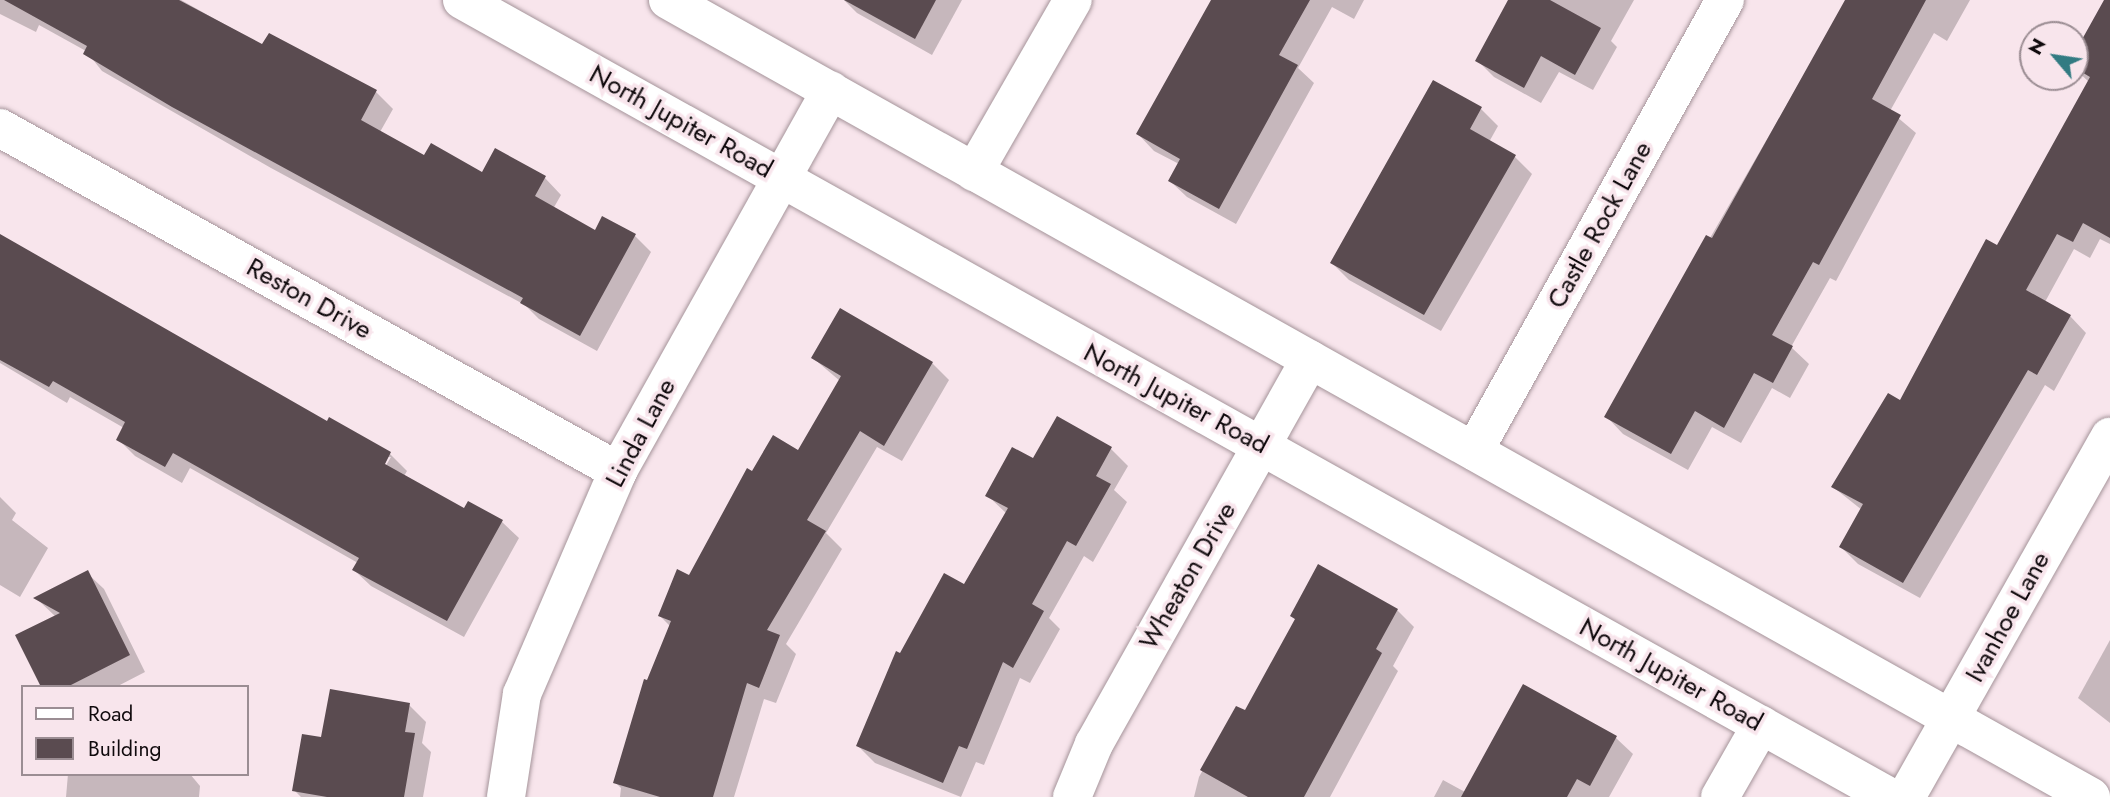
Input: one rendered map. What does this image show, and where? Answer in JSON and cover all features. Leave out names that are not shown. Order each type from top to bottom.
[{"type":"main road","name":"North Jupiter Road","points":[[462,0],[1890,797]]},
{"type":"main road","points":[[668,0],[2091,797]]},
{"type":"main road","points":[[974,172],[1073,0]]},
{"type":"main road","name":"Castle Rock Lane","points":[[1474,451],[1725,0]]},
{"type":"main road","name":"Linda Lane","points":[[506,797],[522,694],[618,471],[831,90]]},
{"type":"main road","name":"Reston Drive","points":[[0,128],[618,471]]},
{"type":"main road","name":"Wheaton Drive","points":[[1072,797],[1094,744],[1310,359]]},
{"type":"main road","name":"Ivanhoe Lane","points":[[1906,797],[2110,437]]},
{"type":"main road","points":[[1720,797],[1761,725]]},
{"type":"building","points":[[4,0],[179,0],[262,44],[269,33],[377,90],[361,120],[424,155],[431,143],[482,172],[495,148],[546,176],[535,196],[595,230],[602,216],[636,234],[580,336],[520,303],[523,298],[172,107],[83,54],[87,46]]},
{"type":"building","points":[[844,0],[936,0],[915,39]]},
{"type":"building","points":[[1211,0],[1310,0],[1279,55],[1298,65],[1219,209],[1168,181],[1180,159],[1136,134]]},
{"type":"building","points":[[1508,0],[1550,0],[1601,28],[1575,75],[1541,56],[1524,88],[1475,61]]},
{"type":"building","points":[[1845,0],[1926,0],[1872,99],[1901,115],[1819,265],[1813,262],[1772,335],[1793,346],[1773,383],[1754,373],[1724,428],[1695,411],[1671,454],[1604,417],[1706,235],[1712,238]]},
{"type":"building","points":[[2104,0],[2110,0],[2110,238],[2083,223],[2073,242],[2057,234],[2026,290],[2071,315],[2037,375],[2028,370],[1903,583],[1839,547],[1863,504],[1831,487],[1888,393],[1900,400],[1986,239],[1997,245],[2082,91],[2089,91],[2089,27]]},
{"type":"building","points":[[1433,80],[1482,107],[1470,129],[1516,155],[1424,315],[1330,263]]},
{"type":"building","points":[[0,234],[327,421],[329,417],[391,452],[385,464],[464,508],[468,501],[503,520],[447,621],[352,570],[359,558],[173,453],[165,467],[116,440],[125,422],[53,381],[49,387],[0,360]]},
{"type":"building","points":[[840,308],[933,362],[884,446],[860,431],[807,520],[826,531],[767,630],[780,635],[759,688],[747,683],[713,797],[660,797],[613,783],[644,679],[647,680],[671,621],[658,616],[677,569],[689,575],[747,468],[752,471],[773,435],[798,450],[841,376],[811,358]]},
{"type":"building","points":[[1057,416],[1112,447],[1096,476],[1111,484],[1076,546],[1067,541],[1032,604],[1044,611],[1013,668],[1003,662],[967,749],[959,746],[943,783],[856,746],[896,651],[900,653],[944,573],[964,584],[1008,508],[985,496],[1012,447],[1033,458]]},
{"type":"building","points":[[1318,564],[1398,609],[1376,649],[1382,653],[1304,797],[1248,797],[1200,770],[1236,706],[1245,710],[1295,619],[1290,616]]},
{"type":"building","points":[[88,570],[130,655],[71,685],[40,685],[15,635],[60,613],[33,598]]},
{"type":"building","points":[[1523,684],[1617,736],[1590,786],[1577,779],[1567,797],[1461,797]]},
{"type":"building","points":[[330,689],[410,703],[405,732],[415,733],[404,797],[327,797],[292,791],[302,734],[321,737]]}]
